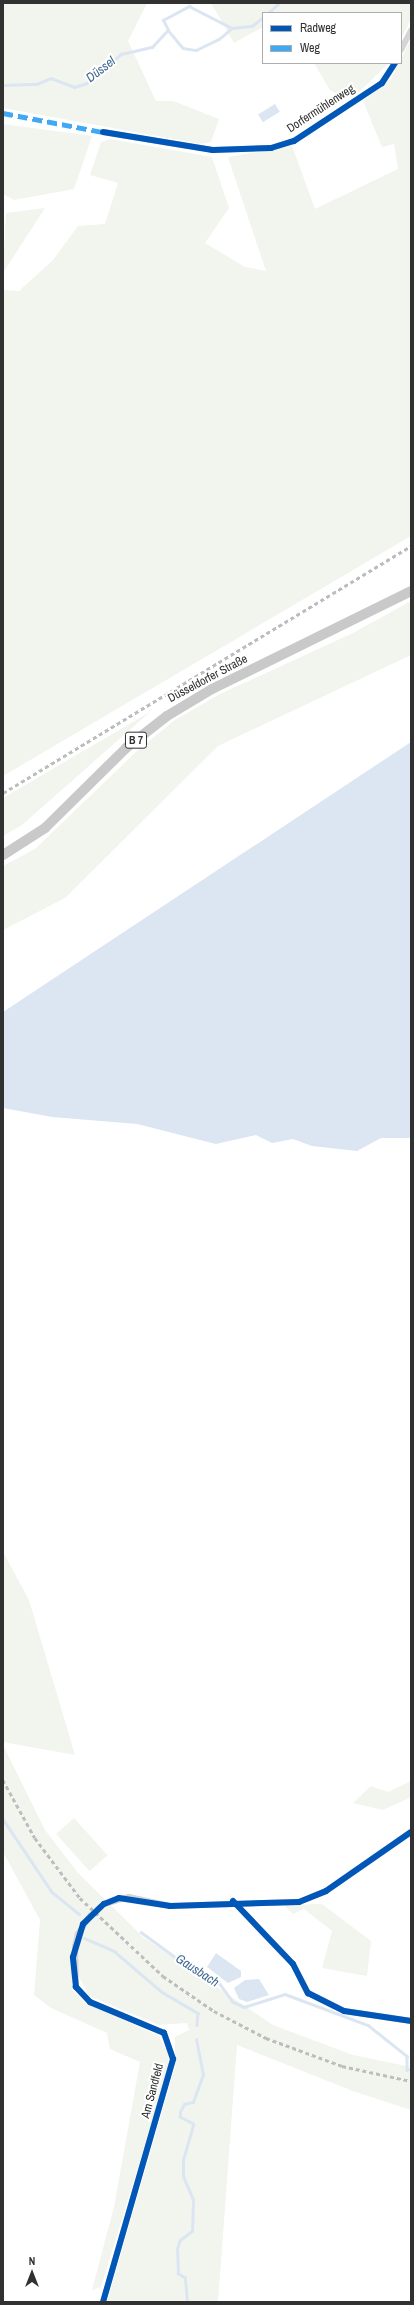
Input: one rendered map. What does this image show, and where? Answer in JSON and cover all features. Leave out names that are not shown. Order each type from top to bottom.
[{"type":"main road","name":"Düsseldorfer Straße","points":[[3,855],[45,828],[126,748],[167,716],[212,689],[411,591]]},
{"type":"street","points":[[402,48],[411,30]]},
{"type":"street","name":"Dorfermühlenweg","points":[[102,132],[213,150],[271,148],[294,141],[382,83],[394,64]]},
{"type":"street","points":[[104,1904],[129,1897],[170,1906],[233,1902],[299,1902],[326,1891],[411,1832]]},
{"type":"street","points":[[233,1902],[293,1964],[308,1993],[344,2011],[411,2021]]},
{"type":"street","name":"Am Sandfeld","points":[[90,1916],[78,1934],[75,1946],[76,1987],[90,2002],[164,2033],[173,2059],[103,2302]]},
{"type":"shaded area","points":[[3,3],[147,3],[128,41],[156,101],[173,101],[219,119],[211,142],[201,144],[3,108]]},
{"type":"shaded area","points":[[211,3],[411,3],[411,19],[402,37],[402,12],[262,12],[262,28],[234,43]]},
{"type":"shaded area","points":[[411,39],[411,536],[3,776],[3,290],[19,291],[53,260],[78,226],[105,224],[118,183],[90,175],[101,142],[110,139],[212,157],[229,208],[205,243],[245,267],[266,271],[228,157],[292,146],[315,209],[398,169],[394,144],[382,147],[363,101],[391,79],[398,64],[402,64],[402,57]]},
{"type":"shaded area","points":[[315,64],[388,64],[359,92],[344,98],[330,90]]},
{"type":"shaded area","points":[[275,104],[280,112],[263,122],[258,115]]},
{"type":"shaded area","points":[[3,124],[92,136],[74,189],[14,200],[3,194]]},
{"type":"shaded area","points":[[45,208],[3,273],[6,213]]},
{"type":"shaded area","points":[[411,601],[411,655],[218,746],[65,898],[3,930],[3,866],[35,849],[139,749],[175,720],[220,694],[353,633]]},
{"type":"shaded area","points":[[150,712],[22,825],[3,836],[3,798]]},
{"type":"shaded area","points":[[411,742],[411,1138],[381,1138],[357,1151],[312,1146],[293,1139],[272,1143],[256,1135],[216,1144],[137,1124],[52,1117],[3,1108],[3,1012]]},
{"type":"shaded area","points":[[3,1552],[29,1600],[75,1755],[3,1742]]},
{"type":"shaded area","points":[[3,1745],[45,1830],[78,1873],[143,1937],[273,2025],[353,2055],[411,2067],[411,2110],[353,2091],[237,2045],[218,2302],[107,2302],[175,2067],[175,2037],[189,2030],[187,2023],[159,2025],[89,1996],[76,1971],[78,1941],[73,1939],[72,1990],[84,2002],[159,2036],[169,2056],[168,2070],[101,2287],[92,2290],[114,2207],[140,2062],[110,2049],[107,2033],[51,2008],[34,1995],[40,1920],[3,1852]]},
{"type":"shaded area","points":[[411,1781],[411,1797],[383,1810],[353,1803],[371,1786],[388,1792]]},
{"type":"shaded area","points":[[74,1818],[107,1855],[90,1871],[56,1834]]},
{"type":"shaded area","points":[[322,1904],[371,1941],[367,1976],[322,1968],[332,1931],[304,1909],[293,1914],[284,1905]]},
{"type":"shaded area","points":[[216,1953],[241,1971],[241,1977],[228,1983],[207,1967]]},
{"type":"shaded area","points":[[259,1979],[269,1995],[247,2002],[239,1999],[234,1988],[245,1980]]},
{"type":"waterway","name":"Düssel","points":[[269,12],[279,3]]},
{"type":"waterway","name":"Düssel","points":[[3,85],[37,84],[51,78],[74,87],[87,83],[121,54],[152,47],[168,30],[163,20],[189,6],[232,28],[252,26],[262,18]]},
{"type":"waterway","points":[[168,30],[183,48],[196,50],[219,39],[232,28]]},
{"type":"waterway","name":"Gausbach","points":[[3,1819],[52,1892],[79,1914]]},
{"type":"waterway","name":"Gausbach","points":[[141,1932],[208,1981],[220,1984],[233,2002],[244,2007],[285,1994],[368,2025],[407,2056],[407,2070],[411,2070]]},
{"type":"waterway","points":[[84,1938],[114,1951],[162,1992],[198,2013],[197,2025]]},
{"type":"waterway","points":[[187,2302],[185,2278],[178,2274],[177,2249],[180,2240],[192,2231],[193,2200],[183,2177],[183,2160],[193,2124],[180,2117],[180,2112],[184,2104],[193,2102],[203,2075],[196,2040]]},
{"type":"tunnel","points":[[90,1916],[104,1904]]},
{"type":"railway","points":[[3,793],[411,546]]},
{"type":"railway","points":[[3,1780],[35,1838],[80,1898],[163,1976],[214,2011],[266,2038],[342,2066],[411,2081]]},
{"type":"marked path","points":[[3,113],[103,132]]},
{"type":"cycle path","points":[[103,132],[213,150],[271,148],[294,141],[382,83],[394,64]]},
{"type":"cycle path","points":[[103,2302],[173,2059],[164,2033],[90,2002],[76,1987],[73,1957],[83,1924],[104,1904],[119,1898],[170,1906],[299,1902],[326,1891],[411,1832]]},
{"type":"cycle path","points":[[233,1901],[293,1964],[308,1993],[344,2011],[411,2021]]}]
